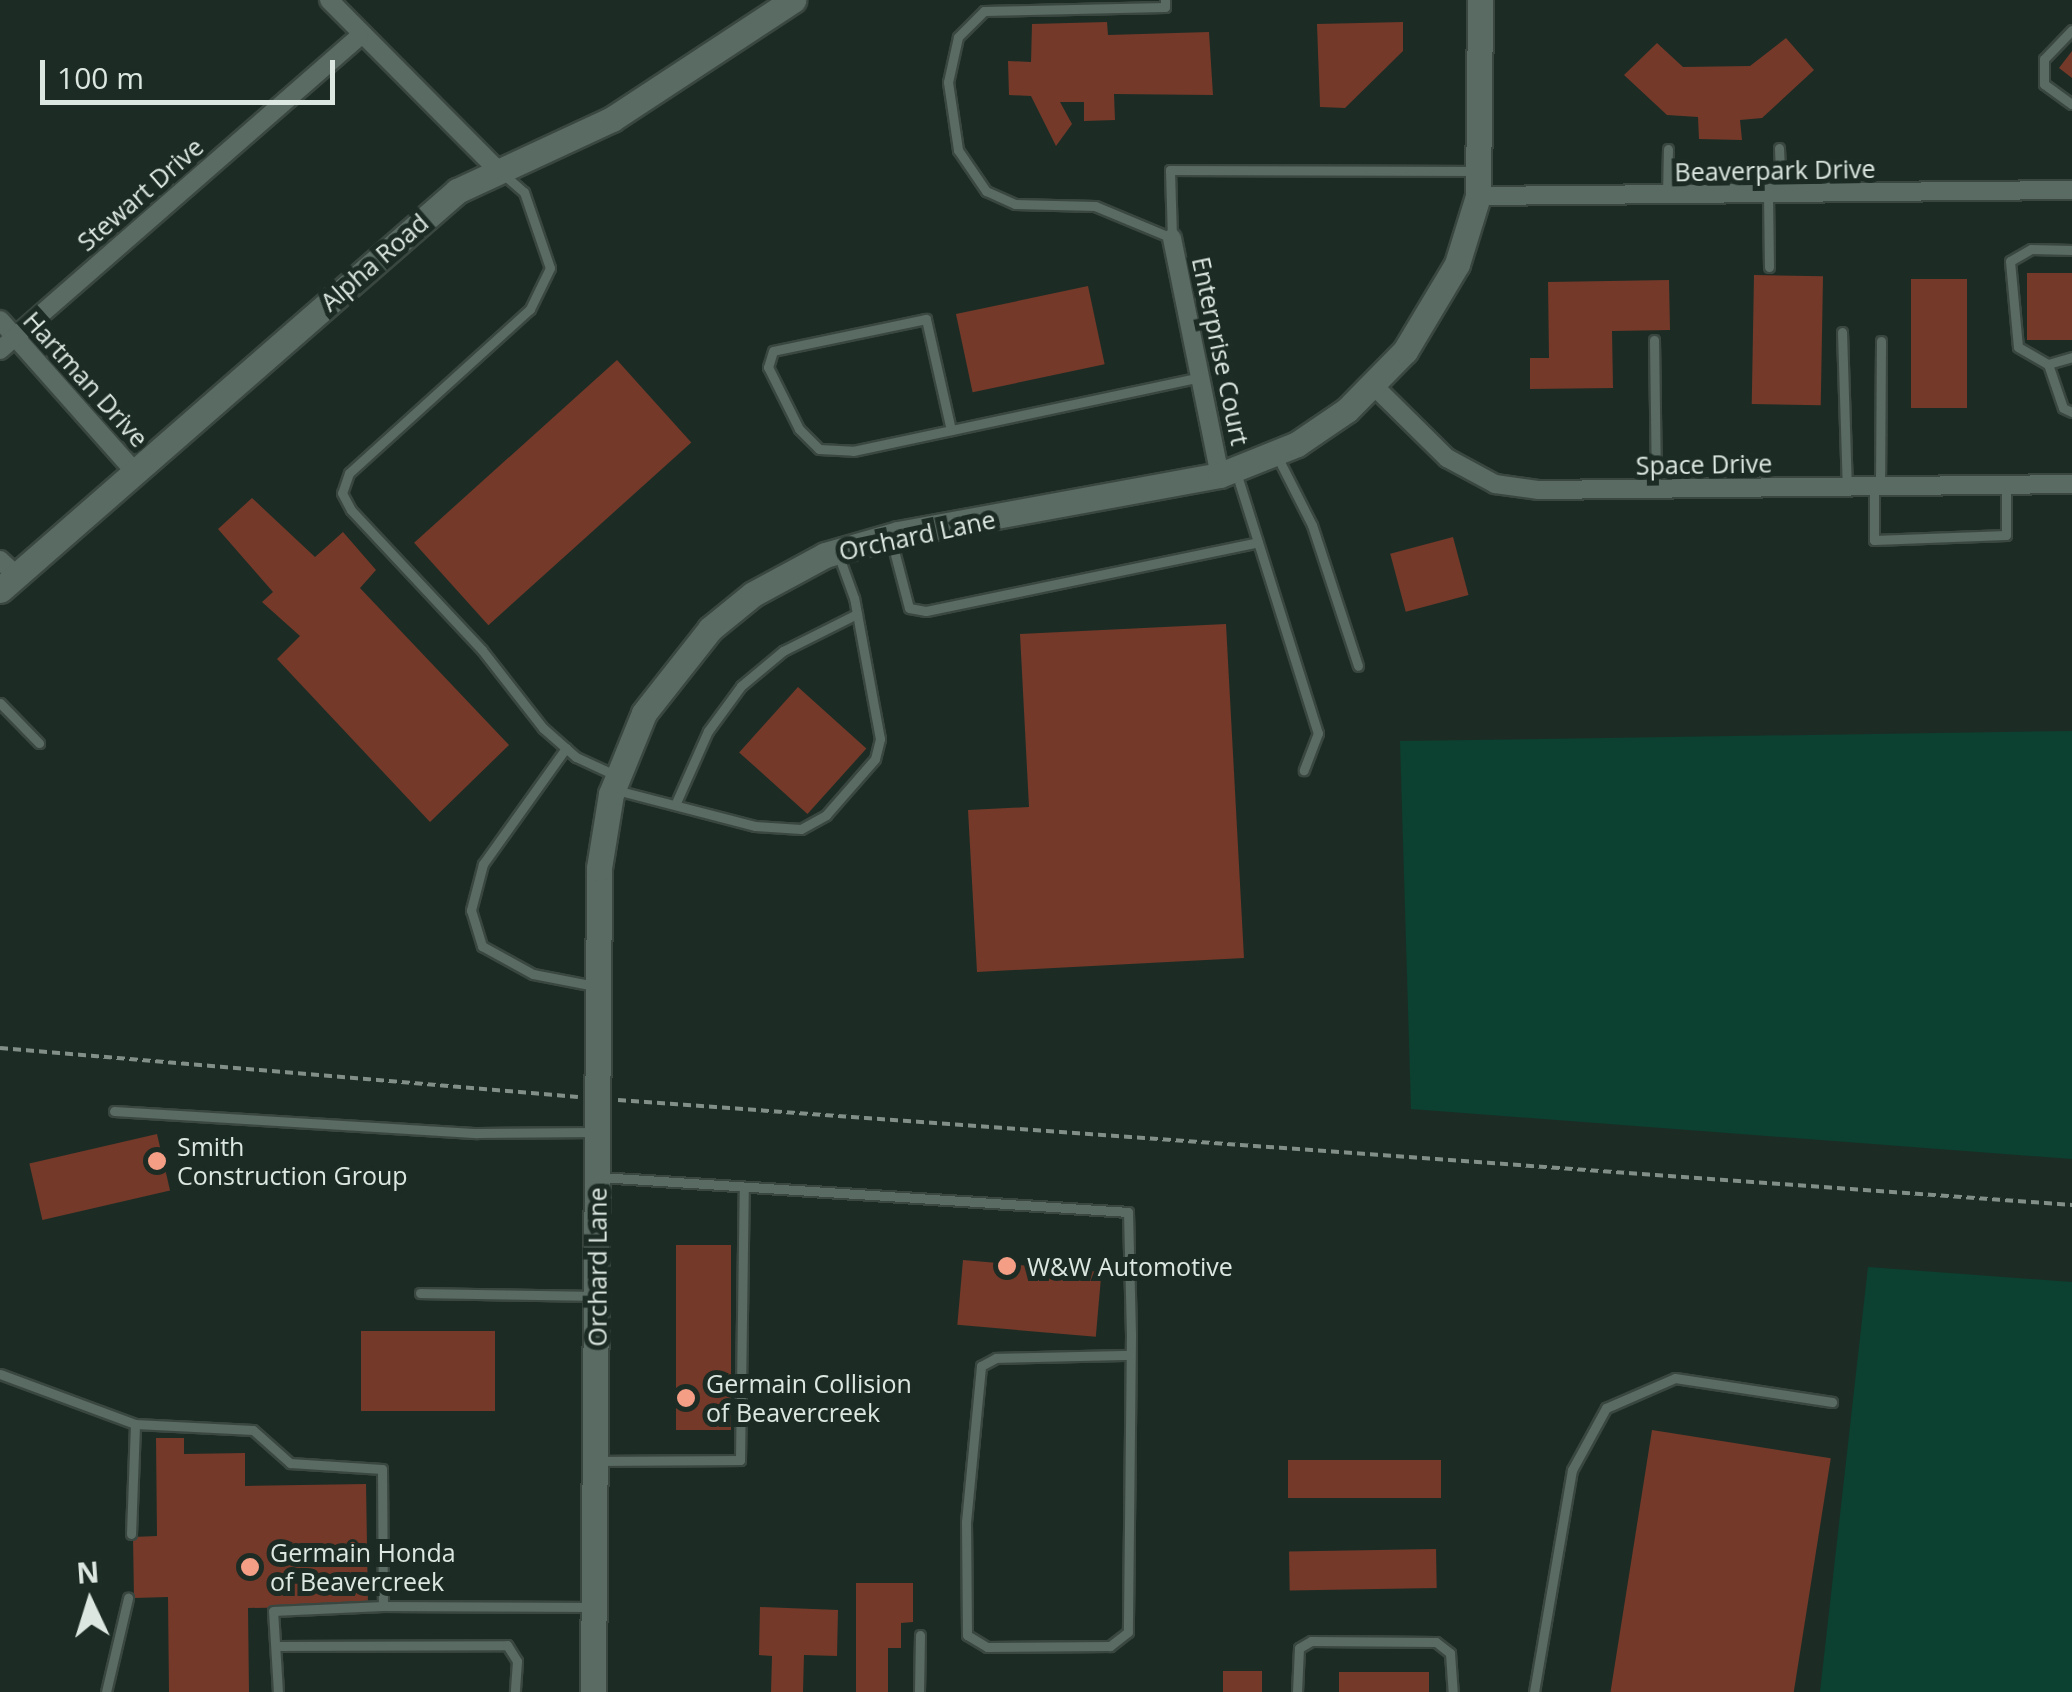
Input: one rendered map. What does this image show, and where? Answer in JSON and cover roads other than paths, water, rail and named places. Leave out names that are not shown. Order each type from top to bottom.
[{"type":"main road","name":"Alpha Road","points":[[5,575],[134,471],[437,206],[496,168],[612,119],[792,0]]},
{"type":"main road","name":"Orchard Lane","points":[[593,1692],[600,868],[615,782],[657,692],[710,629],[774,580],[838,552],[891,536],[1227,472],[1276,454],[1331,422],[1374,386],[1448,283],[1480,183],[1480,0]]},
{"type":"street","points":[[328,0],[359,36],[496,168]]},
{"type":"street","name":"Stewart Drive","points":[[0,350],[359,36]]},
{"type":"street","name":"Beaverpark Drive","points":[[1480,183],[1667,196],[2072,190]]},
{"type":"street","name":"Enterprise Court","points":[[1172,238],[1227,472]]},
{"type":"street","name":"Hartman Drive","points":[[0,320],[134,471]]},
{"type":"street","name":"Space Drive","points":[[1374,386],[1447,458],[1495,484],[1538,490],[2072,484]]},
{"type":"lane","points":[[1165,0],[1165,8],[984,11],[958,37],[948,82],[958,150],[986,191],[1015,204],[1096,206],[1172,238],[1170,170],[1480,183]]},
{"type":"lane","points":[[2072,30],[2044,59],[2044,84],[2072,104]]},
{"type":"lane","points":[[1769,267],[1780,148]]},
{"type":"lane","points":[[1667,196],[1668,149]]},
{"type":"lane","points":[[496,168],[524,192],[542,231],[550,268],[530,309],[349,473],[342,493],[350,510],[566,748],[615,782],[676,806],[755,826],[801,830],[826,815],[875,759],[880,738],[857,614],[838,552]]},
{"type":"lane","points":[[2072,250],[2031,249],[2010,260],[2018,348],[2048,364],[2063,408],[2072,412]]},
{"type":"lane","points":[[951,430],[926,319],[773,351],[768,367],[800,429],[818,449],[853,451],[951,430],[1202,376]]},
{"type":"lane","points":[[1842,332],[1846,487]]},
{"type":"lane","points":[[1654,340],[1656,489]]},
{"type":"lane","points":[[1881,341],[1874,540],[2006,535],[2006,486]]},
{"type":"lane","points":[[2048,364],[2072,357]]},
{"type":"lane","points":[[1276,454],[1312,525],[1358,666]]},
{"type":"lane","points":[[1227,472],[1258,542],[1318,734],[1304,770]]},
{"type":"lane","points":[[891,536],[909,608],[926,611],[1258,542]]},
{"type":"lane","points":[[676,806],[708,732],[741,686],[796,642],[857,614]]},
{"type":"lane","points":[[0,704],[39,744]]},
{"type":"lane","points":[[566,748],[483,864],[470,910],[482,946],[533,974],[598,986]]},
{"type":"lane","points":[[114,1110],[477,1134],[598,1132]]},
{"type":"lane","points":[[598,1177],[1128,1212],[1130,1355],[1128,1632],[1110,1646],[988,1648],[967,1636],[966,1522],[981,1366],[996,1358],[1130,1355]]},
{"type":"lane","points":[[596,1460],[740,1460],[744,1187]]},
{"type":"lane","points":[[420,1293],[597,1296]]},
{"type":"lane","points":[[0,1374],[136,1424],[254,1430],[290,1462],[382,1469],[384,1606]]},
{"type":"lane","points":[[1534,1692],[1572,1470],[1606,1408],[1675,1378],[1832,1402]]},
{"type":"lane","points":[[131,1534],[136,1424]]},
{"type":"lane","points":[[106,1692],[128,1598]]},
{"type":"lane","points":[[278,1692],[274,1611],[384,1606],[594,1607]]},
{"type":"lane","points":[[919,1692],[920,1635]]},
{"type":"lane","points":[[1297,1692],[1299,1648],[1310,1641],[1436,1642],[1450,1653],[1453,1692]]},
{"type":"lane","points":[[276,1646],[507,1644],[517,1661],[514,1692]]},
{"type":"place","name":"Smith Construction Group","points":[[157,1161]]},
{"type":"place","name":"W&W Automotive","points":[[1007,1266]]},
{"type":"place","name":"Germain Collision of Beavercreek","points":[[686,1398]]},
{"type":"place","name":"Germain Honda of Beavercreek","points":[[250,1567]]}]
